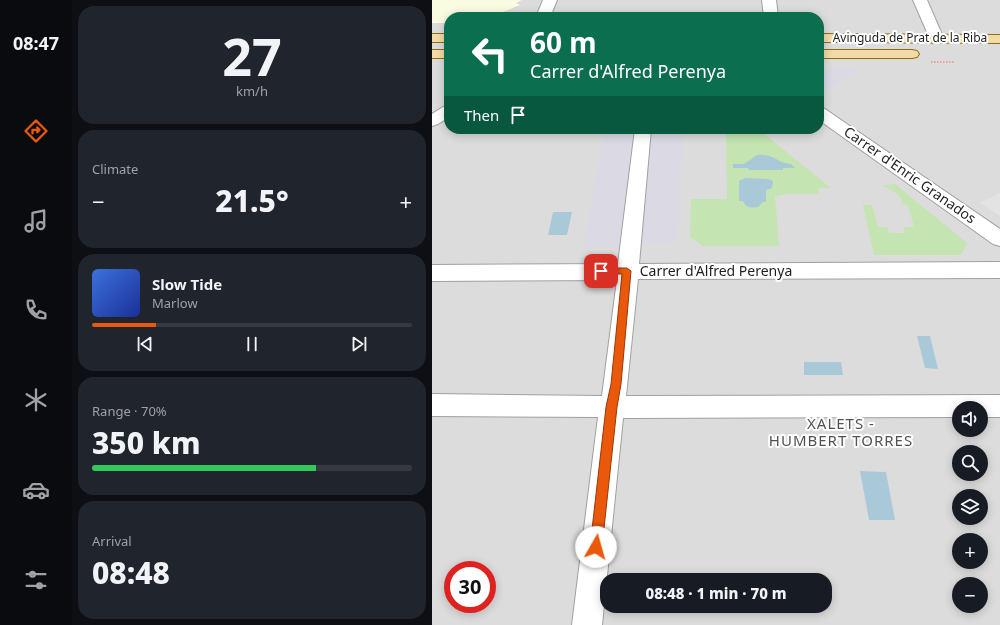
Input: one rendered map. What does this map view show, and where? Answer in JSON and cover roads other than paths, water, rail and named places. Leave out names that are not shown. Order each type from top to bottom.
[{"type":"main road","points":[[432,38],[444,38]]},
{"type":"main road","name":"Avinguda de Prat de la Riba","points":[[824,38],[1000,39]]},
{"type":"main road","points":[[432,54],[444,54]]},
{"type":"main road","name":"Avinguda de Prat de la Riba","points":[[824,54],[923,54]]},
{"type":"street","points":[[545,12],[550,0]]},
{"type":"street","points":[[769,0],[770,12]]},
{"type":"street","points":[[920,0],[937,39]]},
{"type":"street","points":[[432,121],[444,113]]},
{"type":"street","name":"Carrer d'Enric Granados","points":[[824,116],[1000,239]]},
{"type":"street","points":[[587,625],[612,407],[616,384],[642,134]]},
{"type":"street","name":"Carrer d'Alfred Perenya","points":[[432,273],[1000,270]]},
{"type":"street","points":[[432,405],[612,407],[1000,406]]},
{"type":"water","points":[[757,155],[772,157],[787,164],[791,164],[795,168],[783,168],[783,170],[749,170],[748,168],[733,168],[733,164],[744,164]]},
{"type":"water","points":[[745,178],[768,179],[773,181],[772,188],[766,190],[766,202],[763,202],[758,207],[749,207],[743,201],[739,201],[739,181]]},
{"type":"water","points":[[553,212],[572,212],[567,235],[548,235]]},
{"type":"water","points":[[917,336],[930,336],[938,369],[925,368]]},
{"type":"water","points":[[804,362],[841,362],[843,375],[804,375]]},
{"type":"water","points":[[860,471],[886,472],[895,520],[869,520]]},
{"type":"district","name":"XALETS - HUMBERT TORRES","points":[[841,432]]}]
